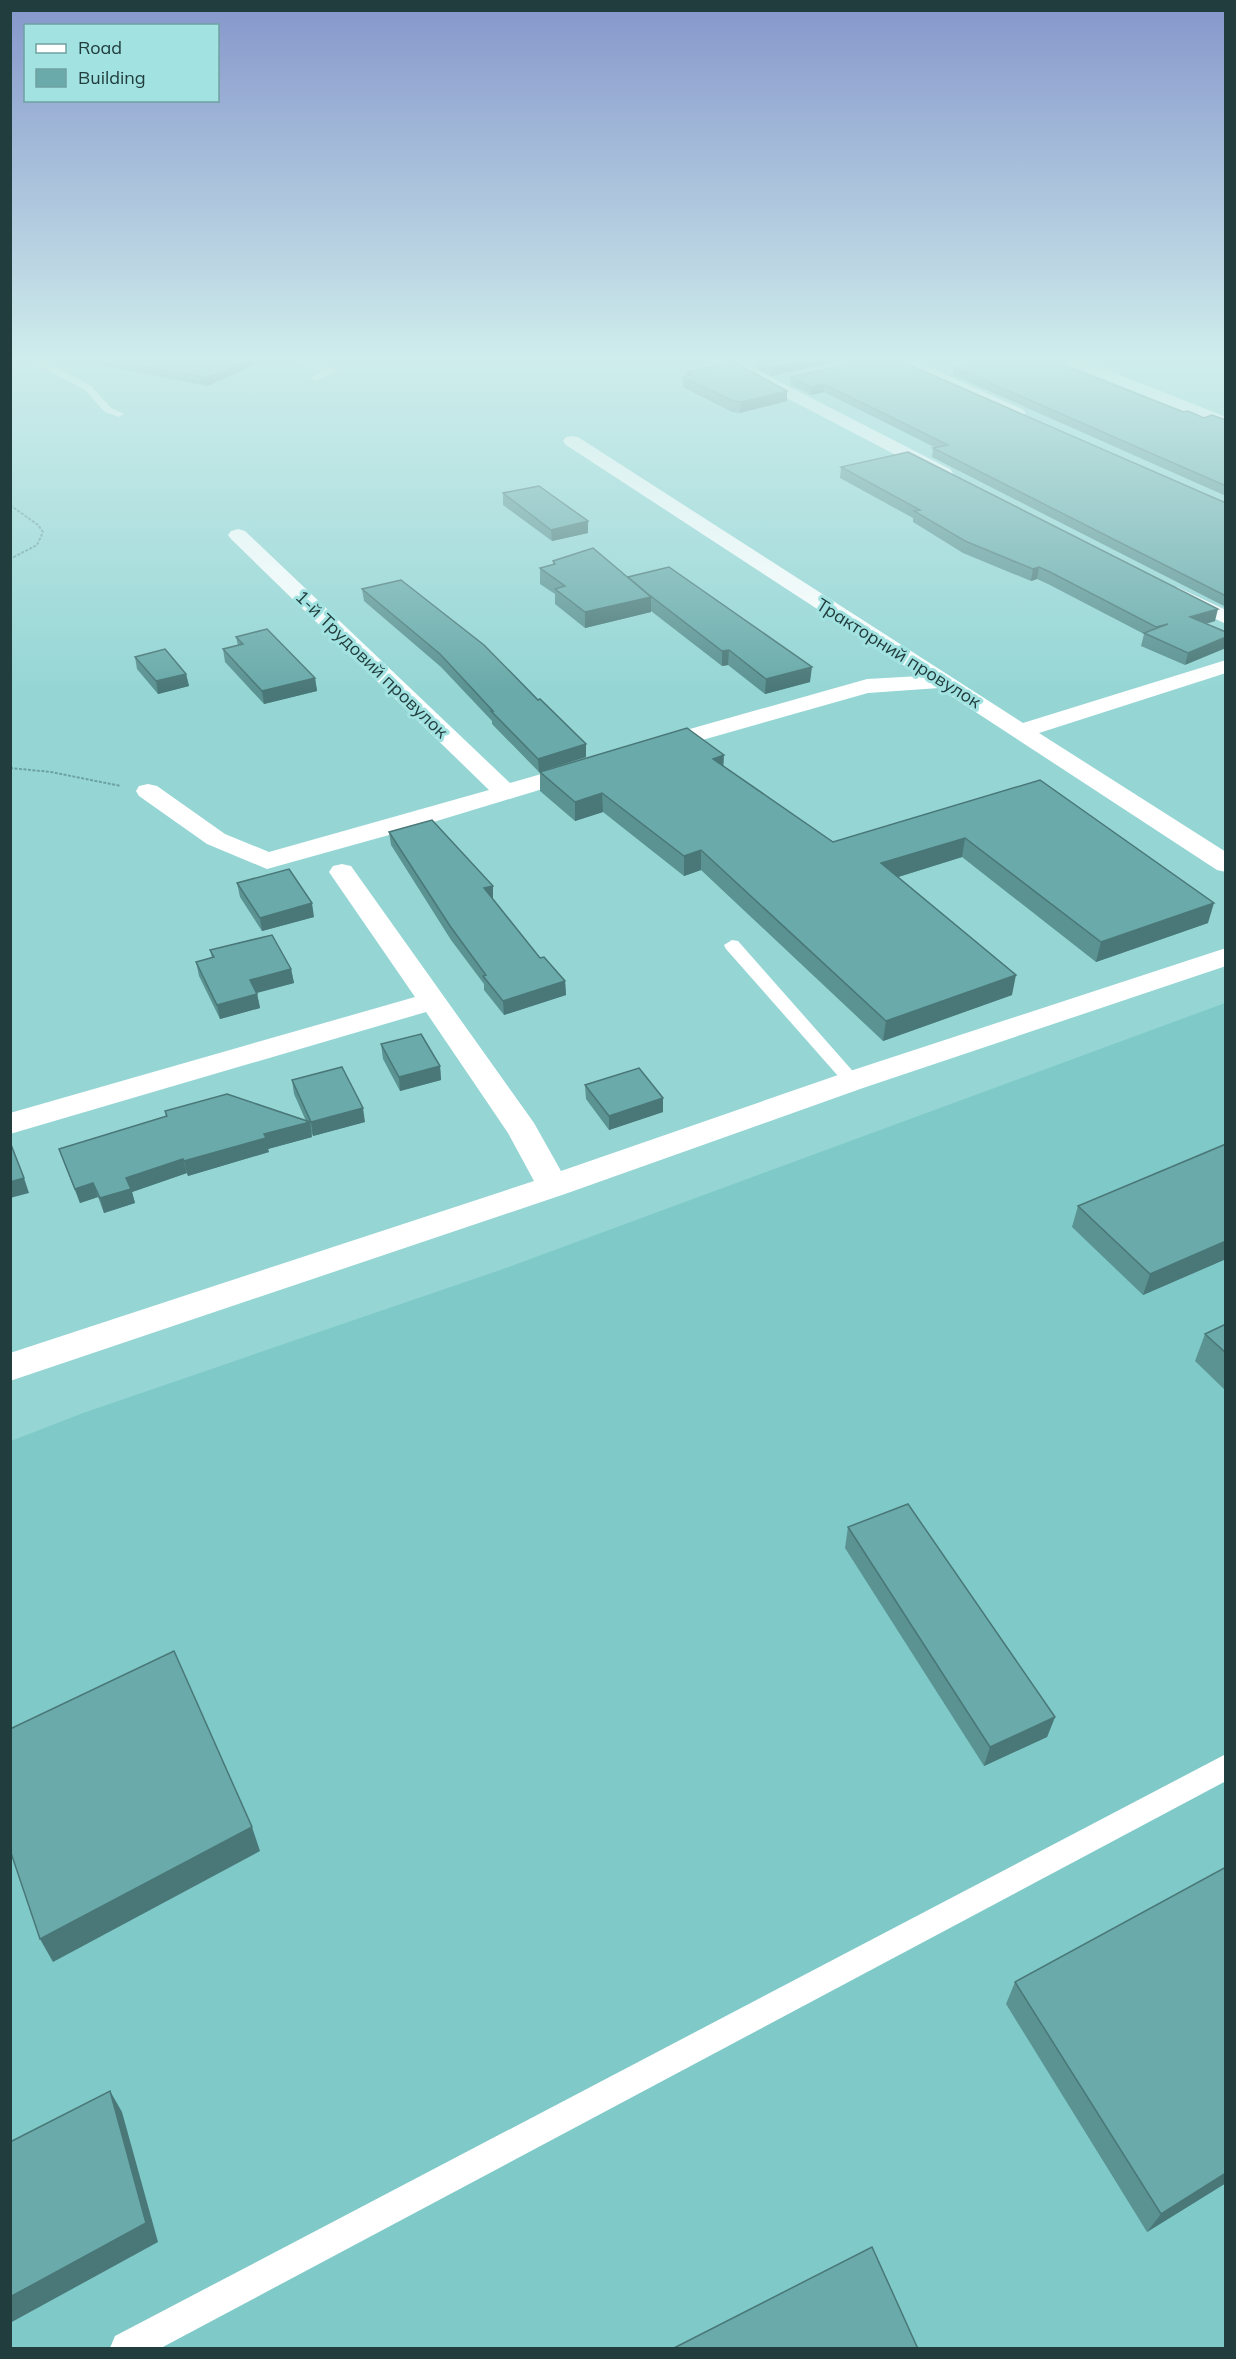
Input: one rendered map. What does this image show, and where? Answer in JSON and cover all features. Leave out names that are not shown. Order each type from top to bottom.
[{"type":"street","name":"Тракторний провулок","points":[[619,471],[1226,864]]},
{"type":"street","points":[[941,471],[960,481]]},
{"type":"street","name":"1-й Трудовий провулок","points":[[238,535],[506,793]]},
{"type":"street","points":[[1162,585],[1226,618]]},
{"type":"street","points":[[1021,731],[1226,666]]},
{"type":"street","points":[[148,791],[216,839],[267,861],[867,686],[944,681]]},
{"type":"street","points":[[342,872],[523,1130],[553,1185]]},
{"type":"street","points":[[10,1366],[553,1185],[1226,956]]},
{"type":"street","points":[[10,1124],[433,1001]]},
{"type":"lane","points":[[732,945],[852,1082]]},
{"type":"lane","points":[[127,2349],[1226,1767]]},
{"type":"path","points":[[10,505],[38,525],[43,532],[38,545],[10,559]]},
{"type":"path","points":[[10,768],[51,772],[148,791]]},
{"type":"shaded area","points":[[1225,1003],[1225,2348],[11,2348],[11,1441],[83,1413],[503,1269]]},
{"type":"building","points":[[849,471],[946,471],[1218,609],[1190,617],[1226,632],[1226,637],[1188,653],[1144,633],[1168,624],[1156,627],[1039,567],[1033,569],[965,541],[914,511],[920,510]]},
{"type":"building","points":[[979,471],[1153,471],[1226,503],[1226,596]]},
{"type":"building","points":[[1192,471],[1226,471],[1226,486]]},
{"type":"building","points":[[539,486],[588,521],[551,530],[503,493]]},
{"type":"building","points":[[593,548],[651,597],[585,612],[555,589],[565,586],[540,568],[555,564],[553,561]]},
{"type":"building","points":[[669,567],[812,667],[766,679],[729,650],[722,651],[628,577]]},
{"type":"building","points":[[401,580],[484,645],[538,700],[540,699],[586,744],[538,759],[440,654],[362,589]]},
{"type":"building","points":[[267,629],[315,678],[262,691],[223,649],[243,644],[236,637]]},
{"type":"building","points":[[165,649],[186,674],[156,681],[135,657]]},
{"type":"building","points":[[687,728],[724,755],[713,759],[833,842],[1040,780],[1214,903],[1101,942],[965,838],[881,863],[1016,975],[886,1021],[701,850],[684,856],[602,793],[575,802],[540,772]]},
{"type":"building","points":[[432,820],[493,886],[484,888],[540,958],[544,957],[565,981],[503,1001],[483,976],[486,975],[450,926],[389,832]]},
{"type":"building","points":[[289,869],[312,903],[260,918],[237,883]]},
{"type":"building","points":[[272,935],[291,969],[250,980],[257,994],[217,1005],[196,962],[214,957],[210,950]]},
{"type":"building","points":[[421,1034],[440,1066],[399,1077],[381,1044]]},
{"type":"building","points":[[342,1067],[363,1108],[311,1122],[292,1080]]},
{"type":"building","points":[[639,1068],[663,1098],[609,1116],[585,1085]]},
{"type":"building","points":[[227,1094],[310,1122],[264,1134],[266,1138],[184,1161],[183,1159],[126,1178],[131,1189],[100,1198],[93,1183],[75,1189],[59,1149],[167,1116],[165,1111]]},
{"type":"building","points":[[10,1142],[24,1178],[10,1182]]},
{"type":"building","points":[[1226,1144],[1226,1241],[1150,1274],[1078,1206]]},
{"type":"building","points":[[1226,1324],[1226,1353],[1205,1334]]},
{"type":"building","points":[[908,1504],[1055,1717],[990,1747],[848,1527]]},
{"type":"building","points":[[174,1651],[252,1827],[40,1939],[10,1850],[10,1729]]},
{"type":"building","points":[[1226,1867],[1226,2173],[1161,2214],[1015,1982]]},
{"type":"building","points":[[110,2091],[146,2223],[10,2297],[10,2142]]},
{"type":"building","points":[[872,2247],[918,2349],[672,2349]]}]
